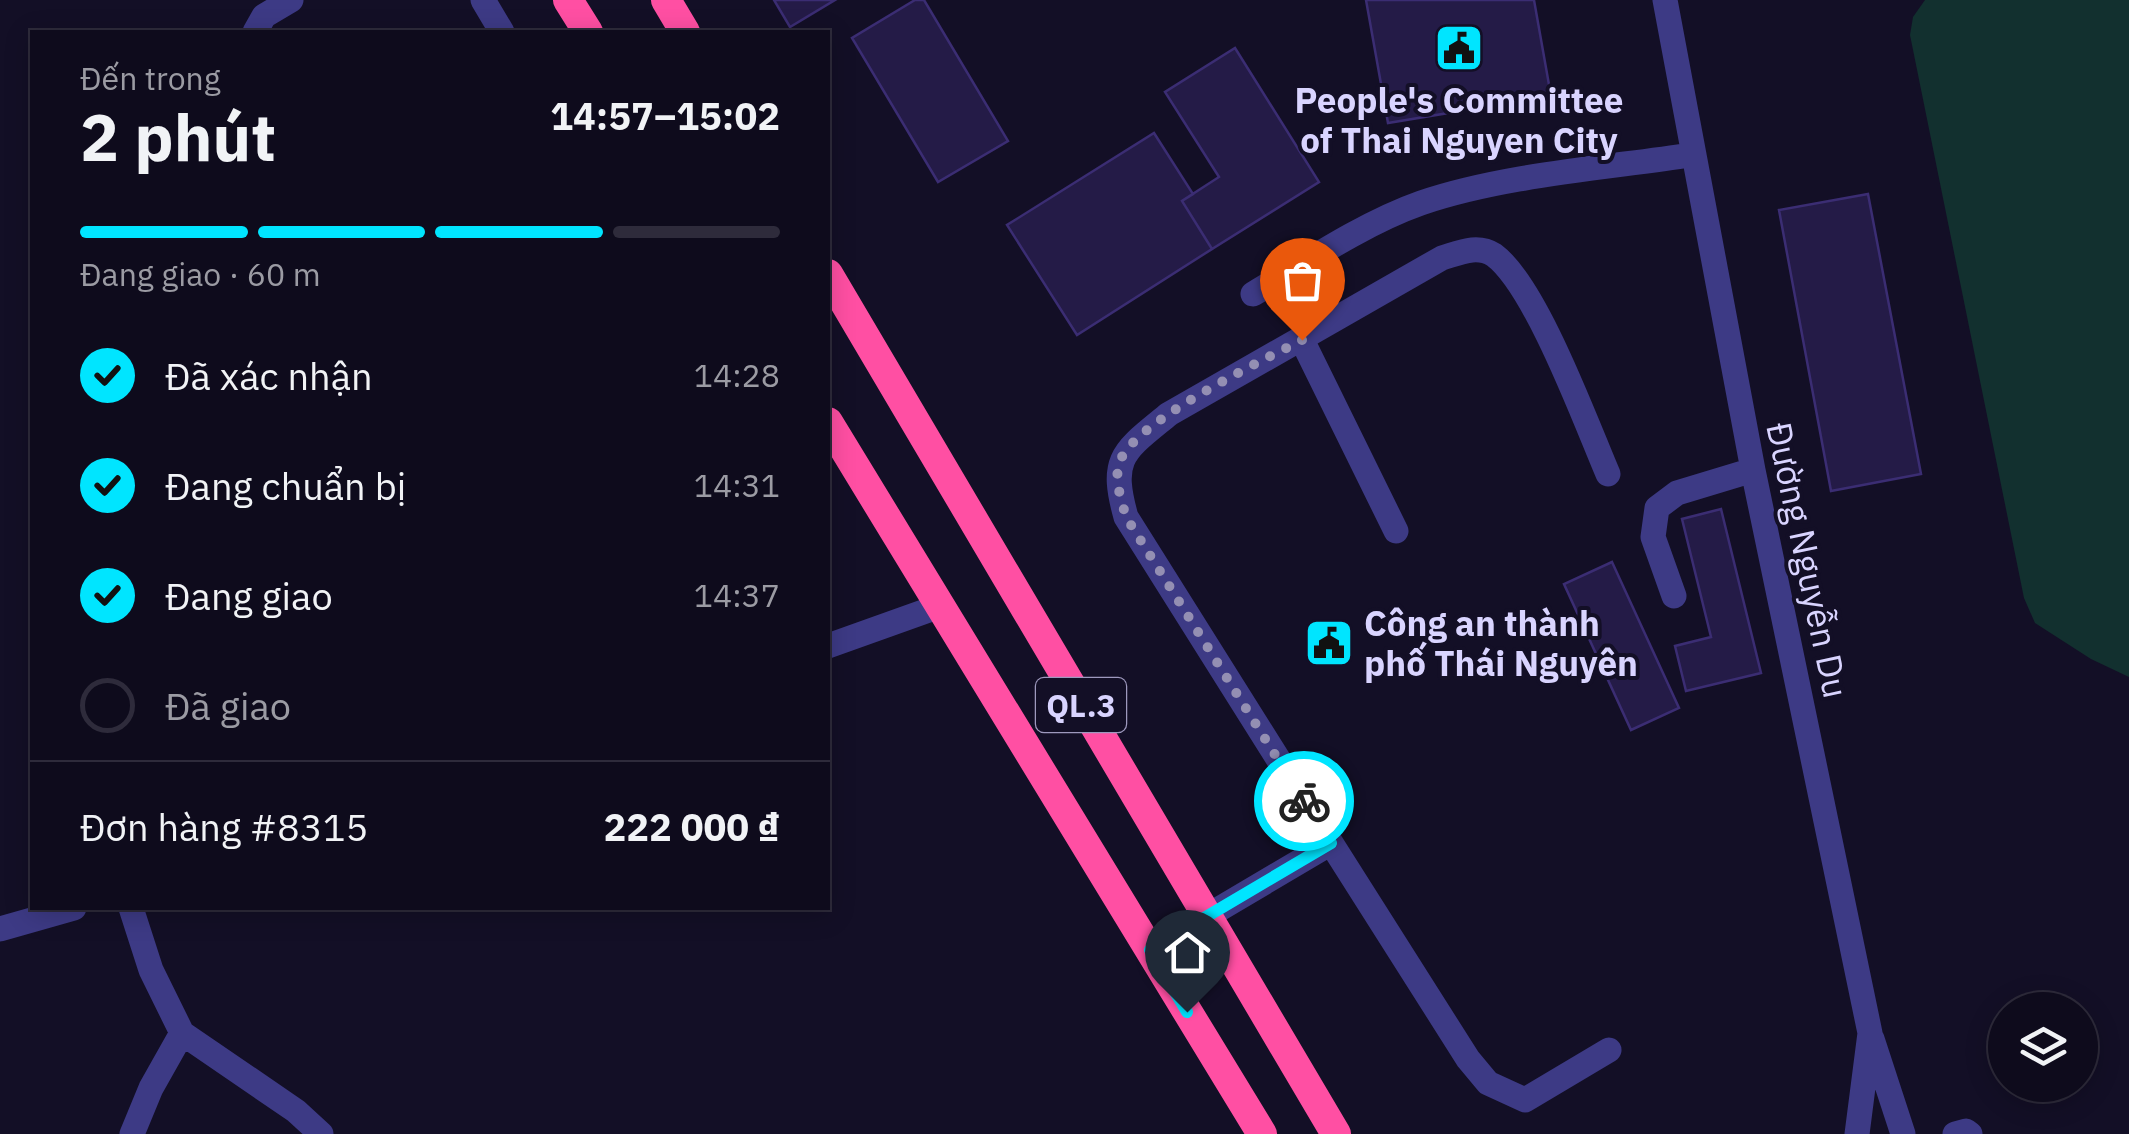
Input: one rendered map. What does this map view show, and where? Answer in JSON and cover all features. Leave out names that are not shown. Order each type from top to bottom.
[{"type":"highway","points":[[568,0],[587,30]]},
{"type":"highway","points":[[666,0],[684,30]]},
{"type":"highway","name":"QL.3","points":[[830,277],[1336,1134]]},
{"type":"highway","name":"QL.3","points":[[830,425],[1262,1134]]},
{"type":"street","points":[[256,30],[264,16],[291,0]]},
{"type":"street","points":[[483,0],[501,30]]},
{"type":"street","name":"Đường Nguyễn Du","points":[[1665,0],[1752,470],[1870,1033],[1857,1134]]},
{"type":"street","points":[[1253,294],[1347,239],[1419,204],[1486,186],[1691,155]]},
{"type":"street","points":[[1608,474],[1559,359],[1520,288],[1493,254],[1472,248],[1442,258],[1168,414],[1135,442],[1119,463],[1119,492],[1138,539],[1458,1044],[1488,1083],[1524,1100],[1609,1050]]},
{"type":"street","points":[[1302,340],[1396,531]]},
{"type":"street","points":[[1674,596],[1653,537],[1657,508],[1677,493],[1752,470]]},
{"type":"street","points":[[830,645],[940,606]]},
{"type":"street","points":[[1150,950],[1331,843]]},
{"type":"street","points":[[0,929],[67,910]]},
{"type":"street","points":[[132,910],[152,970],[182,1034],[296,1112],[321,1134]]},
{"type":"street","points":[[1870,1033],[1903,1134]]},
{"type":"street","points":[[132,1134],[151,1088],[182,1034]]},
{"type":"street","points":[[1955,1134],[1970,1134]]},
{"type":"green space","points":[[1925,0],[2129,0],[2129,677],[2091,659],[2035,623],[2024,598],[1910,35],[1913,17]]},
{"type":"building","points":[[774,0],[835,0],[790,27]]},
{"type":"building","points":[[915,0],[924,0],[1008,141],[938,182],[852,38]]},
{"type":"building","name":"People's Committee of Thai Nguyen City","points":[[1366,0],[1534,0],[1551,96],[1388,123]]},
{"type":"building","points":[[1235,48],[1319,182],[1212,249],[1182,201],[1219,177],[1165,92]]},
{"type":"building","points":[[1154,133],[1193,194],[1182,201],[1212,249],[1077,335],[1007,225]]},
{"type":"building","points":[[1868,194],[1921,474],[1831,491],[1779,210]]},
{"type":"building","points":[[1721,509],[1761,673],[1686,691],[1675,646],[1711,637],[1682,519]]},
{"type":"building","points":[[1612,562],[1679,708],[1631,730],[1564,584]]},
{"type":"way so far","points":[[1302,340],[1168,414],[1135,442],[1119,463],[1119,492],[1138,539],[1304,801]]},
{"type":"place","name":"People's Committee of Thai Nguyen City","points":[[1459,48]]},
{"type":"place","name":"Công an thành phố Thái Nguyên","points":[[1329,643]]},
{"type":"route","points":[[1187,1012],[1150,950],[1331,843],[1304,801]]}]
